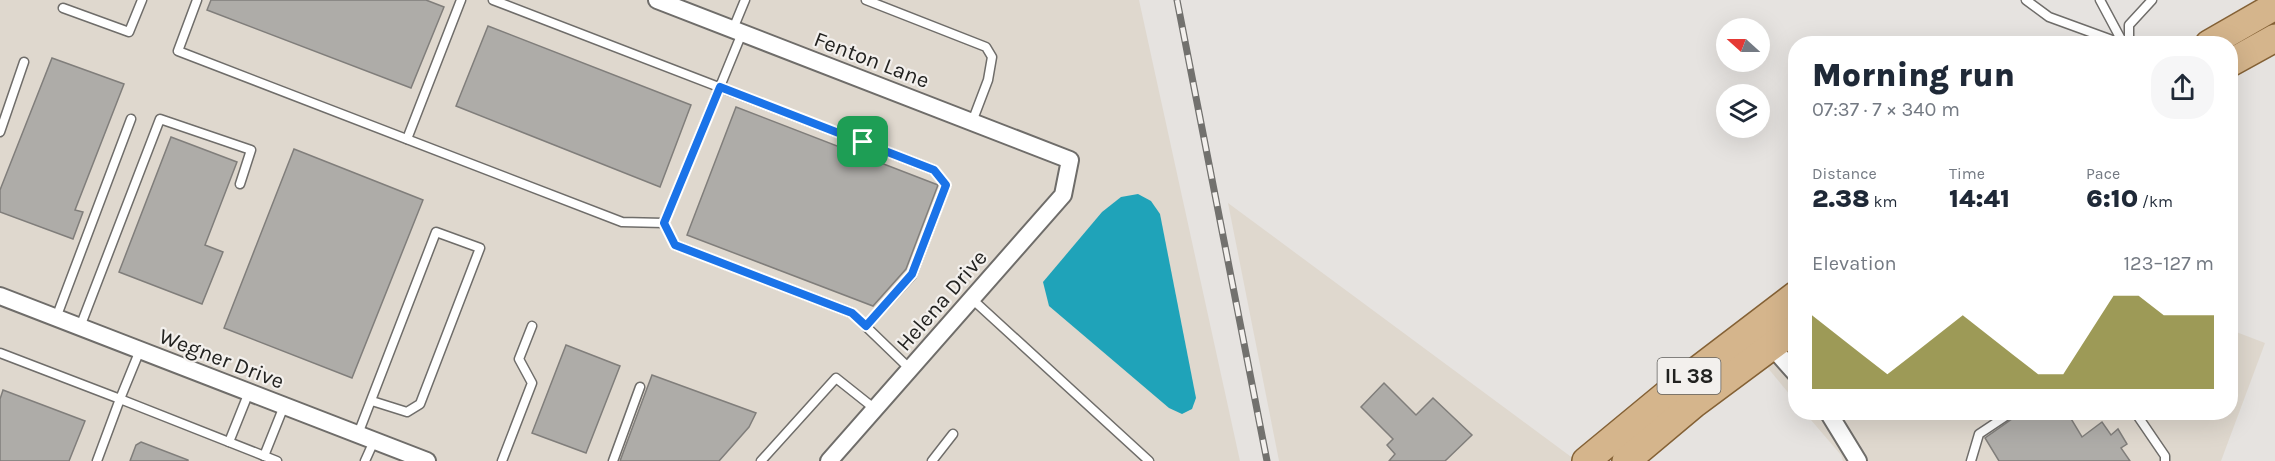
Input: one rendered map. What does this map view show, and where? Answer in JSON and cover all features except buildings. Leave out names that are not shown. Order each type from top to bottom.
[{"type":"main road","points":[[2223,36],[2275,6]]},
{"type":"main road","points":[[2238,59],[2275,38]]},
{"type":"main road","name":"IL 38","points":[[1626,461],[1762,336],[1788,305]]},
{"type":"main road","name":"IL 38","points":[[1586,461],[1762,336],[1788,330]]},
{"type":"street","name":"Fenton Lane","points":[[657,0],[1071,160]]},
{"type":"street","name":"Helena Drive","points":[[829,461],[1063,195],[1071,160]]},
{"type":"street","name":"Wegner Drive","points":[[1,301],[56,318],[357,434],[374,441],[397,456],[427,461]]},
{"type":"street","points":[[1762,336],[1788,365]]},
{"type":"street","points":[[1833,420],[1858,461]]},
{"type":"lane","points":[[63,8],[129,32],[142,0]]},
{"type":"lane","points":[[197,0],[178,51],[622,222],[664,223]]},
{"type":"lane","points":[[407,139],[462,0]]},
{"type":"lane","points":[[493,0],[934,170],[946,185],[912,274],[866,326]]},
{"type":"lane","points":[[744,0],[738,31],[720,87],[664,223],[675,245],[852,313],[910,369]]},
{"type":"lane","points":[[866,0],[986,47],[992,57],[988,80],[972,122]]},
{"type":"lane","points":[[2026,0],[2049,17],[2103,36]]},
{"type":"lane","points":[[2100,0],[2119,36]]},
{"type":"lane","points":[[2129,36],[2129,25],[2152,0]]},
{"type":"lane","points":[[0,132],[24,62]]},
{"type":"lane","points":[[56,318],[131,119]]},
{"type":"lane","points":[[80,327],[160,119],[251,150],[240,184]]},
{"type":"lane","points":[[357,434],[372,401],[436,232],[480,248],[420,404],[408,412],[372,401]]},
{"type":"lane","points":[[972,299],[1149,461]]},
{"type":"lane","points":[[502,461],[532,383],[519,359],[532,326]]},
{"type":"lane","points":[[97,461],[140,350]]},
{"type":"lane","points":[[0,353],[277,461]]},
{"type":"lane","points":[[761,461],[836,378],[875,409]]},
{"type":"lane","points":[[613,461],[640,387]]},
{"type":"lane","points":[[229,442],[249,392]]},
{"type":"lane","points":[[264,456],[284,406]]},
{"type":"lane","points":[[1971,461],[1979,434],[2000,420]]},
{"type":"lane","points":[[2140,420],[2165,456],[2164,461]]},
{"type":"lane","points":[[932,461],[953,434]]},
{"type":"lane","points":[[365,461],[374,441]]},
{"type":"shaded area","points":[[0,0],[1139,0],[1240,461],[0,461]]},
{"type":"shaded area","points":[[1228,203],[1574,459],[1572,461],[1279,461]]},
{"type":"shaded area","points":[[2238,333],[2265,343],[2238,415]]},
{"type":"shaded area","points":[[1788,354],[1788,392],[1767,367]]},
{"type":"shaded area","points":[[1811,420],[2236,420],[2221,461],[1843,461],[1841,455]]},
{"type":"water","points":[[1138,194],[1151,201],[1160,214],[1196,398],[1192,409],[1182,414],[1169,408],[1049,306],[1043,282],[1102,212],[1121,197]]},
{"type":"railway","points":[[1177,0],[1267,461]]},
{"type":"route","points":[[720,87],[863,142],[934,170],[946,185],[912,274],[866,326],[852,313],[675,245],[664,223],[720,87]]}]
